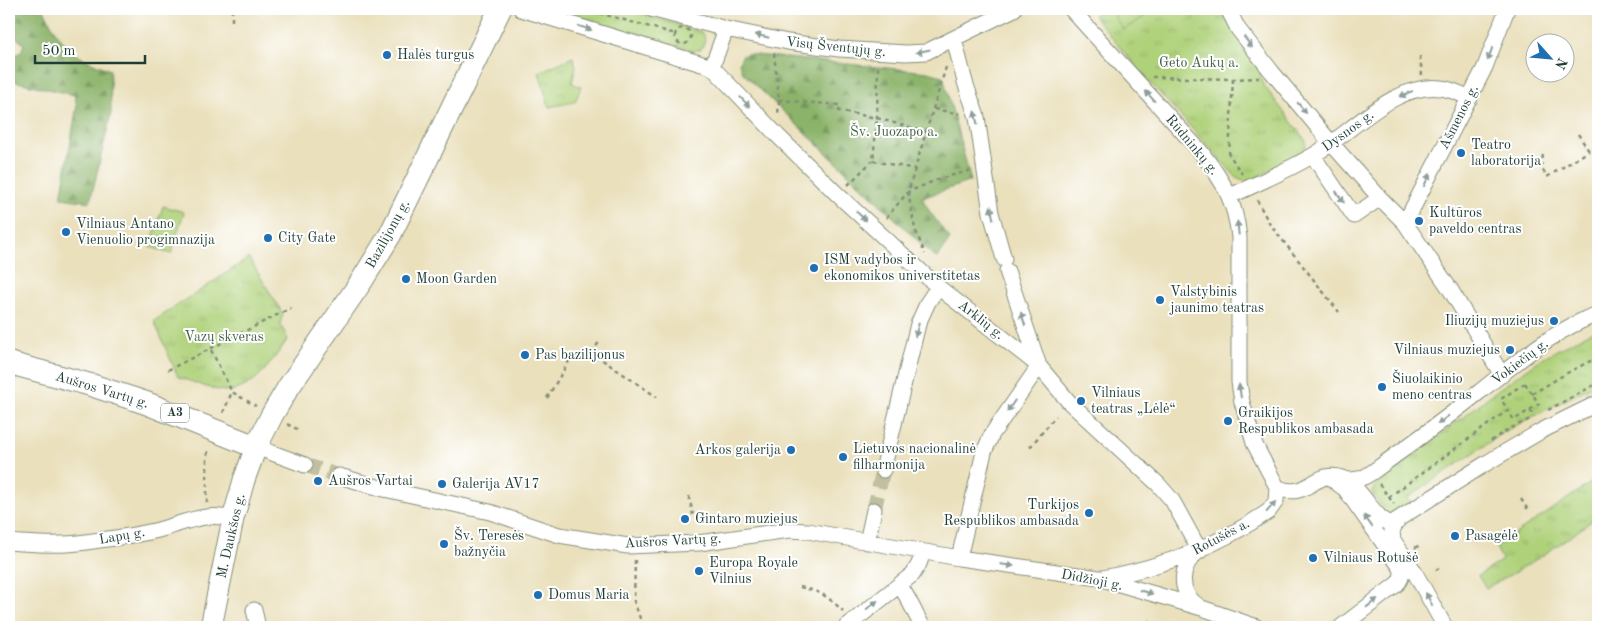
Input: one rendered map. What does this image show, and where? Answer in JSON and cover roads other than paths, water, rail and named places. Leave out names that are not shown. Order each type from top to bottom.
[{"type":"main road","name":"Bazilijonų g.","points":[[256,447],[288,388],[361,282],[390,235],[500,9]]},
{"type":"main road","name":"Aušros Vartų g.","points":[[9,363],[91,385],[146,403],[256,447]]},
{"type":"main road","name":"M. Daukšos g.","points":[[211,627],[233,519],[256,447]]},
{"type":"street","points":[[522,9],[712,66],[726,29]]},
{"type":"street","name":"Visų Šventųjų g.","points":[[651,9],[726,29],[773,39],[839,49],[906,53],[926,52],[1014,9]]},
{"type":"street","name":"Rūdninkų g.","points":[[1071,9],[1201,152],[1218,174],[1230,196],[1236,216],[1239,237],[1239,382],[1242,402],[1254,442],[1277,487]]},
{"type":"street","points":[[1228,9],[1238,29],[1272,72],[1331,143],[1405,223],[1450,289],[1502,375]]},
{"type":"street","name":"Ašmenos g.","points":[[1405,223],[1485,67],[1507,9]]},
{"type":"street","points":[[954,39],[965,82],[977,117],[991,213],[1039,366],[992,434],[984,452],[959,558]]},
{"type":"street","name":"Arklių g.","points":[[712,66],[777,135],[838,195],[938,287],[1039,366],[1069,402],[1158,484],[1172,500],[1200,550]]},
{"type":"street","name":"Dysnos g.","points":[[1230,196],[1312,156],[1383,105],[1414,90],[1429,87],[1454,90],[1470,98]]},
{"type":"street","points":[[1312,156],[1354,216],[1380,198]]},
{"type":"street","points":[[884,470],[918,324],[928,302],[938,287]]},
{"type":"street","name":"Vokiečių g.","points":[[1346,480],[1364,478],[1559,334],[1598,314]]},
{"type":"street","points":[[1277,487],[1286,492],[1294,492],[1329,476],[1338,476],[1359,490],[1383,522],[1392,524],[1485,464],[1541,431],[1598,404]]},
{"type":"street","name":"Aušros Vartų g.","points":[[256,447],[306,465]]},
{"type":"street","name":"Aušros Vartų g.","points":[[339,476],[490,512],[559,535],[636,546],[700,543],[789,530],[808,531],[923,552]]},
{"type":"street","points":[[1321,479],[1334,481],[1345,489],[1401,568],[1402,577],[1398,584],[1341,627]]},
{"type":"street","name":"Rotušės a.","points":[[1099,578],[1154,566],[1200,550],[1268,511],[1276,501],[1277,487]]},
{"type":"street","points":[[867,542],[874,510]]},
{"type":"street","name":"Lapų g.","points":[[9,542],[50,545],[85,543],[154,530],[206,516],[221,516],[233,519]]},
{"type":"street","points":[[1396,522],[1392,530],[1393,540],[1414,571],[1445,627]]},
{"type":"street","points":[[1200,550],[1188,562],[1183,578],[1187,594],[1192,601],[1202,608]]},
{"type":"street","points":[[849,624],[913,574],[923,552]]},
{"type":"street","name":"Didžioji g.","points":[[923,552],[1099,578],[1202,608],[1257,627]]},
{"type":"street","points":[[899,585],[905,591],[923,627]]},
{"type":"street","points":[[254,610],[258,627]]},
{"type":"tunnel","points":[[305,465],[339,476]]},
{"type":"tunnel","points":[[874,510],[883,470]]},
{"type":"place","name":"Halės turgus","points":[[387,55]]},
{"type":"place","name":"Teatro laboratorija","points":[[1461,153]]},
{"type":"place","name":"Kultūros paveldo centras","points":[[1419,221]]},
{"type":"place","name":"Vilniaus Antano Vienuolio progimnazija","points":[[66,232]]},
{"type":"place","name":"City Gate","points":[[268,238]]},
{"type":"place","name":"ISM vadybos ir ekonomikos universtitetas","points":[[814,268]]},
{"type":"place","name":"Moon Garden","points":[[406,279]]},
{"type":"place","name":"Valstybinis jaunimo teatras","points":[[1160,300]]},
{"type":"place","name":"Iliuzijų muziejus","points":[[1554,321]]},
{"type":"place","name":"Vilniaus muziejus","points":[[1510,350]]},
{"type":"place","name":"Pas bazilijonus","points":[[525,355]]},
{"type":"place","name":"Šiuolaikinio meno centras","points":[[1382,387]]},
{"type":"place","name":"Vilniaus teatras „Lėlė“","points":[[1081,401]]},
{"type":"place","name":"Graikijos Respublikos ambasada","points":[[1228,421]]},
{"type":"place","name":"Arkos galerija","points":[[791,450]]},
{"type":"place","name":"Lietuvos nacionalinė filharmonija","points":[[843,457]]},
{"type":"place","name":"Aušros Vartai","points":[[318,481]]},
{"type":"place","name":"Galerija AV17","points":[[442,484]]},
{"type":"place","name":"Turkijos Respublikos ambasada","points":[[1089,513]]},
{"type":"place","name":"Gintaro muziejus","points":[[685,519]]},
{"type":"place","name":"Pasagėlė","points":[[1455,536]]},
{"type":"place","name":"Šv. Teresės bažnyčia","points":[[444,544]]},
{"type":"place","name":"Vilniaus Rotušė","points":[[1313,558]]},
{"type":"place","name":"Europa Royale Vilnius","points":[[699,571]]},
{"type":"place","name":"Domus Maria","points":[[538,595]]},
{"type":"park label","name":"Geto Aukų a.","points":[[1199,63]]},
{"type":"park label","name":"Šv. Juozapo a.","points":[[894,132]]},
{"type":"park label","name":"Vazų skveras","points":[[224,337]]}]
